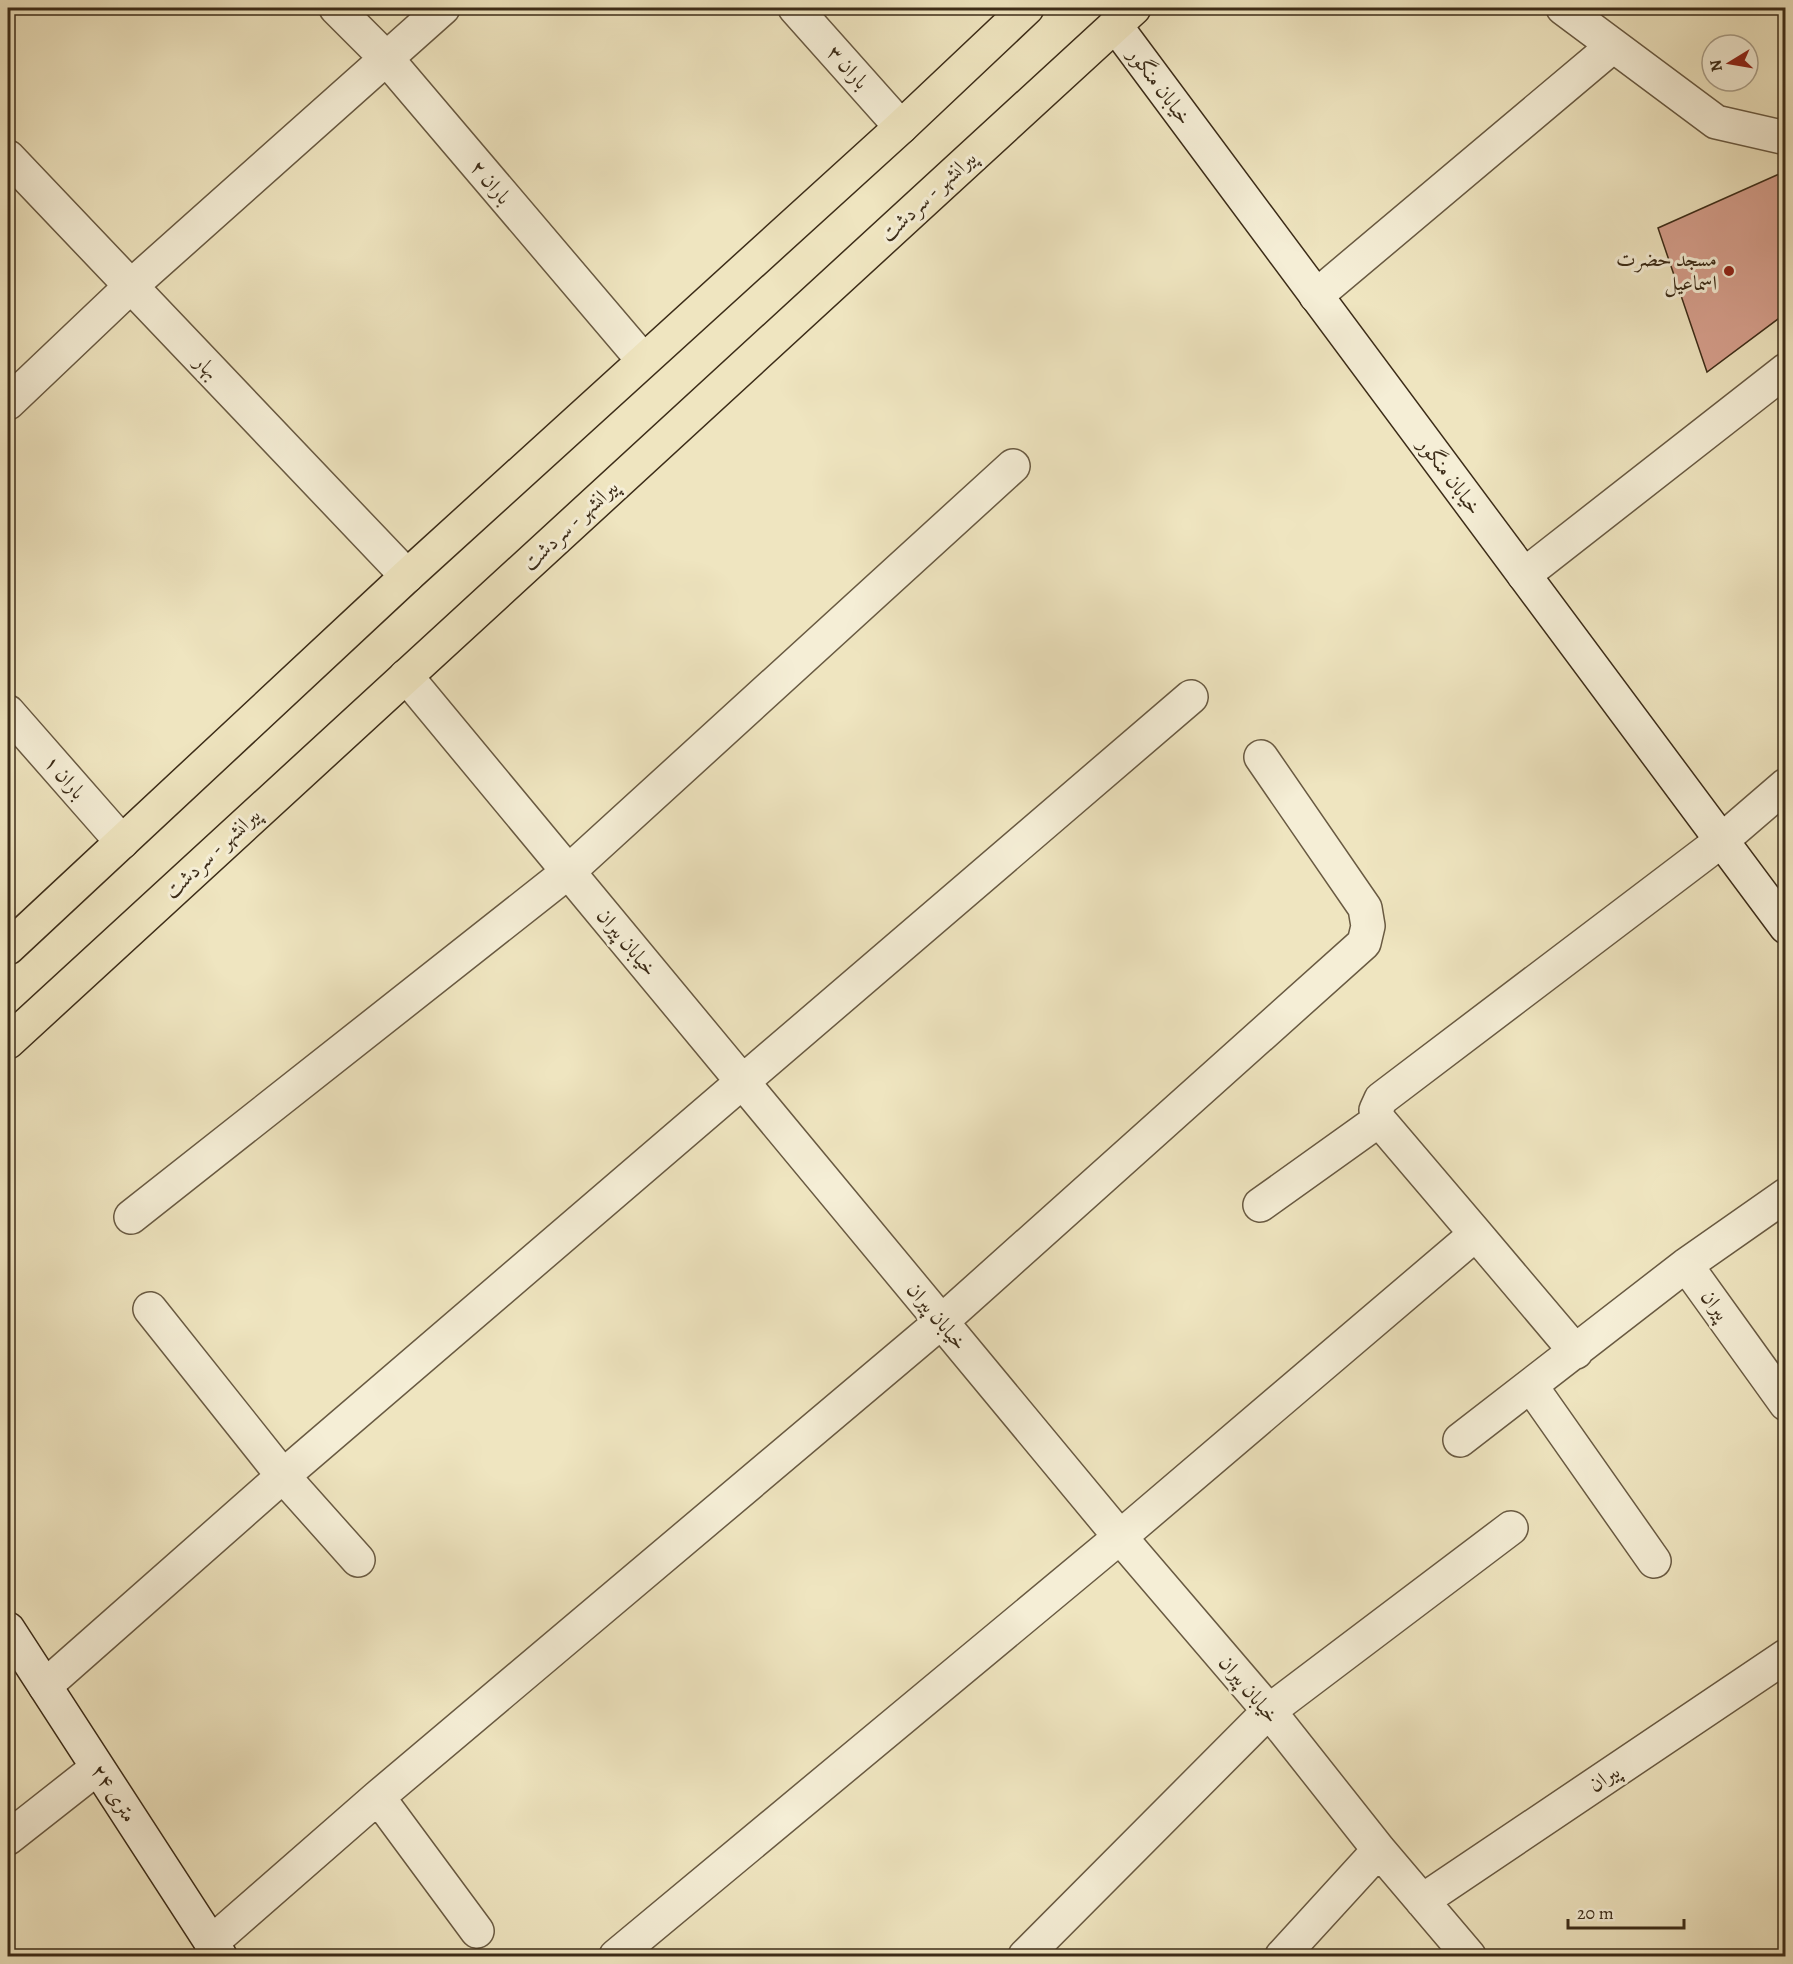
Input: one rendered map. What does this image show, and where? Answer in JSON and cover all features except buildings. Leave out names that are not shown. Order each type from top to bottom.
[{"type":"main road","points":[[8,948],[407,576],[901,127],[1027,8]]},
{"type":"main road","name":"پیرانشهر - سردشت","points":[[8,1042],[1124,16]]},
{"type":"street","name":"باران ۲","points":[[336,8],[387,59],[643,360]]},
{"type":"street","points":[[8,403],[130,287],[443,8]]},
{"type":"street","name":"باران ۳","points":[[795,8],[901,127]]},
{"type":"street","points":[[1563,8],[1716,122],[1785,138]]},
{"type":"street","name":"خیابان منگور","points":[[1124,16],[1316,296],[1785,927]]},
{"type":"street","points":[[1316,296],[1612,46]]},
{"type":"street","name":"بهار","points":[[8,157],[407,576]]},
{"type":"street","points":[[1524,575],[1785,370]]},
{"type":"street","points":[[132,1217],[568,872],[1013,466]]},
{"type":"street","name":"خیابان پیران","points":[[406,676],[1120,1537],[1269,1711],[1379,1850],[1469,1956]]},
{"type":"street","points":[[45,1686],[283,1476],[1191,697]]},
{"type":"street","name":"باران ۱","points":[[8,712],[122,842]]},
{"type":"street","points":[[216,1950],[378,1797],[941,1322],[1364,943],[1368,926],[1365,908],[1261,758]]},
{"type":"street","points":[[1576,1352],[1379,1120],[1376,1110],[1381,1099],[1721,840],[1785,785]]},
{"type":"street","points":[[1260,1205],[1379,1120]]},
{"type":"street","points":[[1460,1440],[1686,1265],[1785,1196]]},
{"type":"street","points":[[615,1956],[1120,1537],[1471,1238],[1471,1228]]},
{"type":"street","name":"پیران","points":[[1686,1265],[1785,1404]]},
{"type":"street","points":[[150,1309],[283,1476],[358,1560]]},
{"type":"street","points":[[1531,1386],[1654,1561]]},
{"type":"street","points":[[1025,1956],[1269,1711],[1511,1528]]},
{"type":"street","name":"۲۴ متری","points":[[8,1629],[216,1950]]},
{"type":"street","name":"پیران","points":[[1422,1901],[1785,1656]]},
{"type":"street","points":[[8,1838],[97,1767]]},
{"type":"street","points":[[378,1797],[477,1931]]},
{"type":"street","points":[[1282,1956],[1379,1850]]},
{"type":"place","name":"مسجد حضرت اسماعیل","points":[[1729,271]]}]
